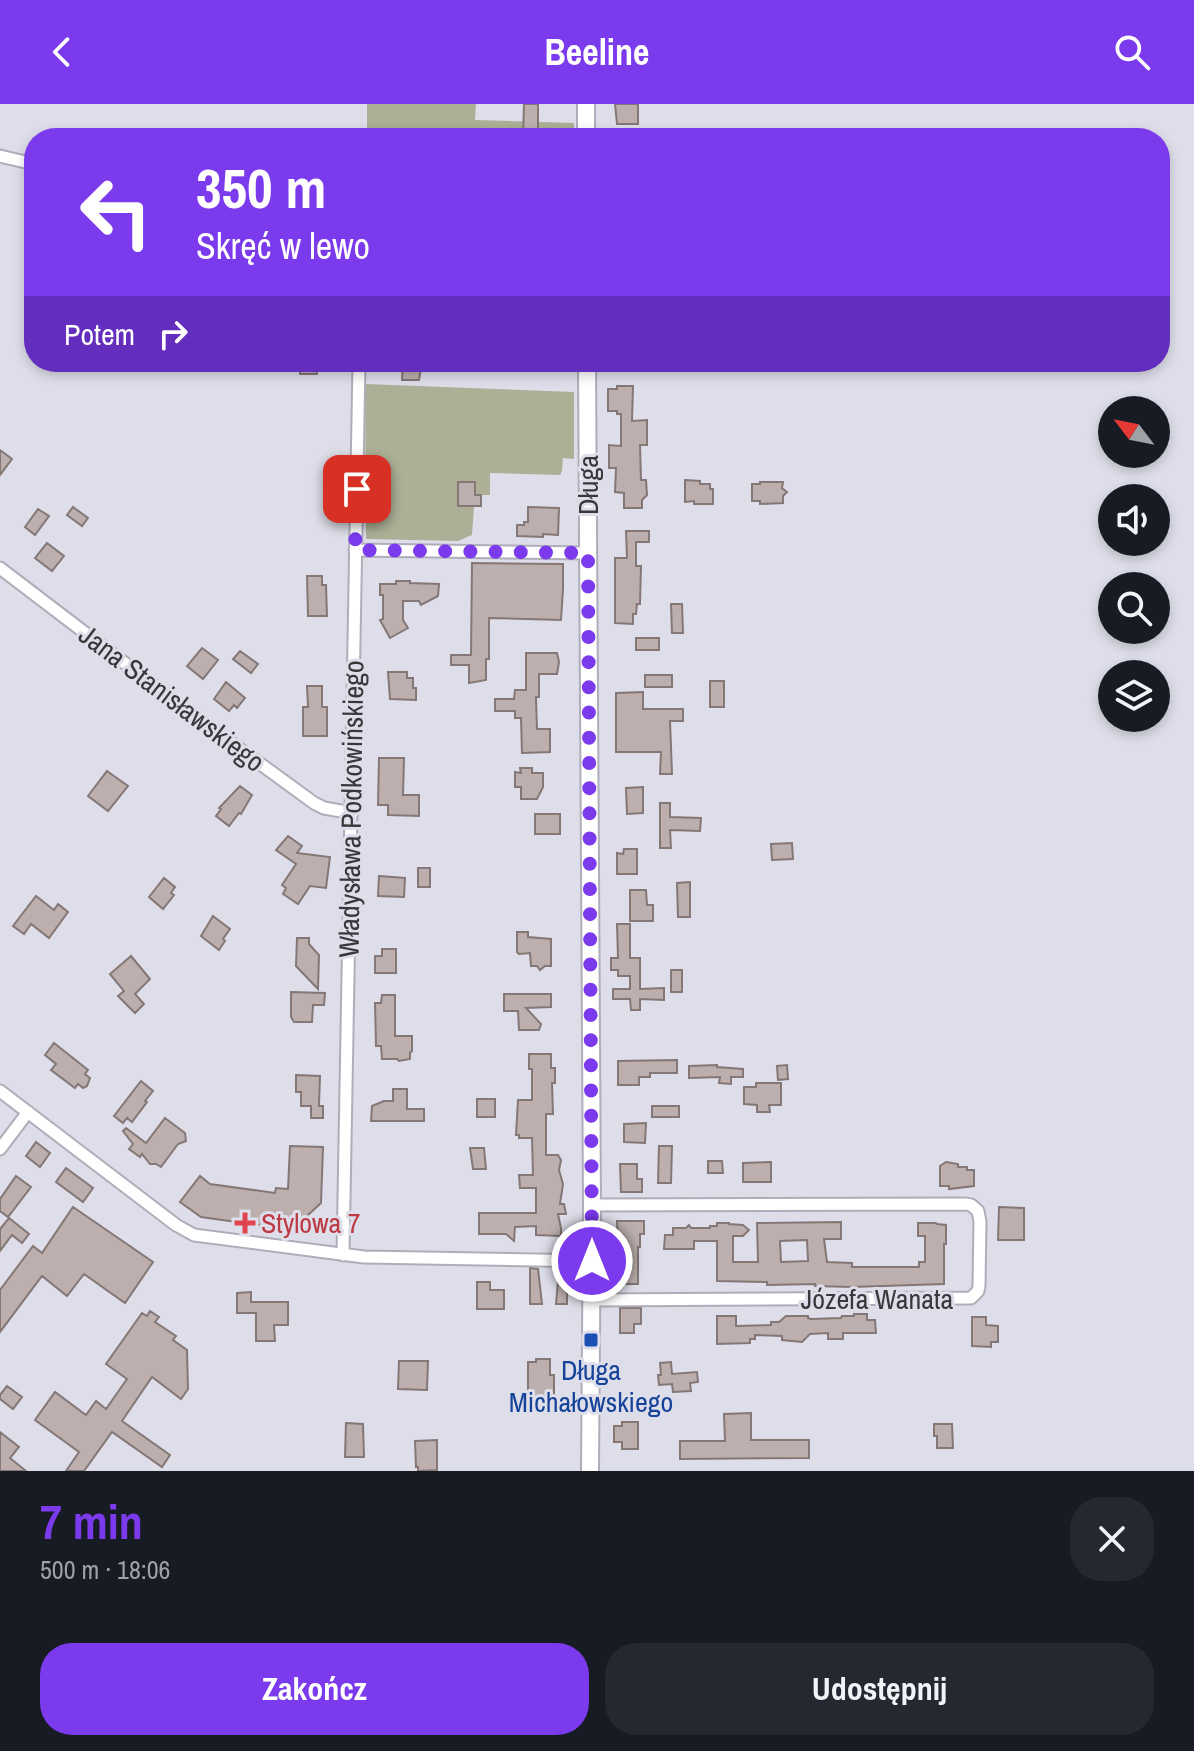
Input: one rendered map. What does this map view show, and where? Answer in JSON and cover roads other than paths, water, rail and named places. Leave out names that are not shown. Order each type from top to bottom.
[{"type":"street","points":[[586,104],[586,128]]},
{"type":"street","points":[[0,156],[24,162]]},
{"type":"street","name":"Władysława Podkowińskiego","points":[[343,1255],[359,372]]},
{"type":"street","name":"Długa","points":[[587,372],[592,1205],[590,1471]]},
{"type":"street","points":[[355,550],[588,553]]},
{"type":"street","name":"Jana Stanisławskiego","points":[[0,568],[314,803],[352,813]]},
{"type":"street","points":[[0,1091],[184,1231],[204,1237],[385,1258],[592,1261]]},
{"type":"street","points":[[0,1149],[28,1112]]},
{"type":"street","name":"Józefa Wanata","points":[[592,1205],[966,1204],[975,1207],[980,1222],[979,1286],[971,1298],[592,1300]]},
{"type":"place","name":"Stylowa 7","points":[[245,1223]]},
{"type":"place","name":"Długa Michałowskiego","points":[[591,1340]]}]
